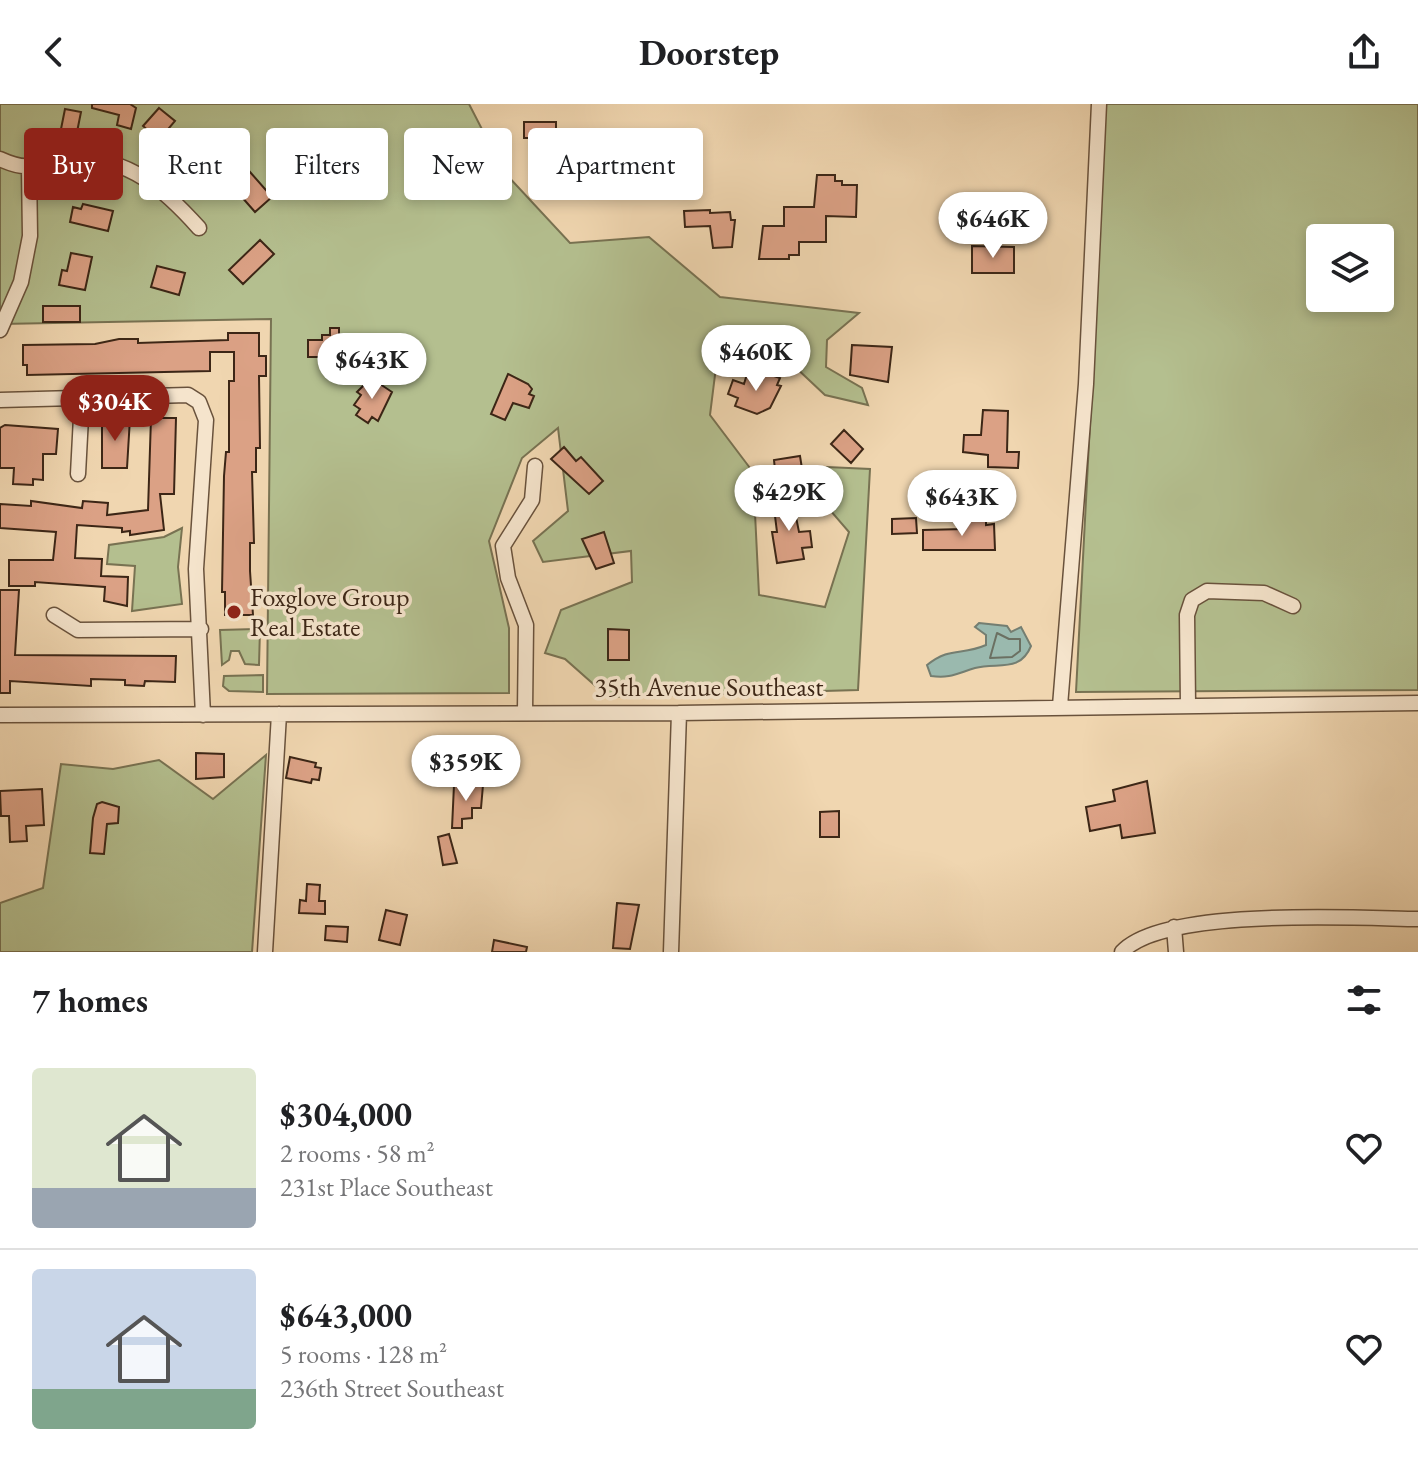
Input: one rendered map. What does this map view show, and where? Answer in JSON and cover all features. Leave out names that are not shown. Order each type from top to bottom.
[{"type":"street","points":[[1060,706],[1086,384],[1099,104]]},
{"type":"street","points":[[0,159],[24,167]]},
{"type":"street","points":[[123,168],[166,191],[199,228]]},
{"type":"street","points":[[0,330],[21,282],[28,248],[29,200]]},
{"type":"street","points":[[0,400],[188,395],[199,402],[206,420],[196,569],[203,715]]},
{"type":"street","points":[[78,474],[82,398]]},
{"type":"street","points":[[525,711],[526,625],[508,578],[503,546],[532,500],[535,466]]},
{"type":"street","points":[[1188,705],[1187,615],[1192,600],[1207,591],[1264,593],[1293,606]]},
{"type":"street","points":[[54,615],[78,630],[201,629]]},
{"type":"street","name":"35th Avenue Southeast","points":[[0,715],[525,711],[679,713],[1418,703]]},
{"type":"street","points":[[671,952],[679,713]]},
{"type":"street","points":[[265,952],[279,714]]},
{"type":"street","points":[[1122,952],[1133,940],[1174,927],[1228,921],[1418,919]]},
{"type":"street","points":[[1174,927],[1176,952]]},
{"type":"green space","points":[[0,104],[469,104],[481,128],[404,128],[404,200],[512,200],[512,181],[570,243],[649,237],[720,297],[859,313],[827,340],[826,367],[862,388],[868,405],[825,395],[792,364],[717,359],[710,415],[753,472],[759,595],[825,607],[849,532],[811,488],[827,467],[870,469],[858,690],[608,697],[565,659],[545,653],[561,610],[632,582],[631,551],[543,562],[533,541],[568,511],[558,428],[522,458],[489,541],[509,628],[509,693],[267,694],[271,319],[0,324]]},
{"type":"green space","points":[[1099,104],[1418,104],[1418,690],[1076,692],[1092,385]]},
{"type":"green space","points":[[182,528],[178,567],[182,604],[132,611],[135,566],[107,564],[109,545],[164,537]]},
{"type":"green space","points":[[260,629],[259,665],[245,664],[239,651],[231,651],[229,660],[222,665],[220,630]]},
{"type":"green space","points":[[263,675],[263,692],[229,691],[223,686],[224,676]]},
{"type":"green space","points":[[266,755],[252,952],[0,952],[0,903],[43,888],[61,764],[113,769],[159,760],[213,799]]},
{"type":"water","points":[[979,623],[1007,626],[1011,632],[1021,627],[1031,646],[1015,663],[984,666],[949,676],[931,676],[927,665],[935,659],[986,645],[986,635],[975,627]]},
{"type":"building","points":[[92,104],[130,104],[136,108],[131,129],[117,125],[119,115],[92,108]]},
{"type":"building","points":[[159,108],[175,121],[169,128],[143,126]]},
{"type":"building","points":[[65,109],[81,112],[78,128],[61,128]]},
{"type":"building","points":[[524,122],[556,122],[556,128],[528,128],[528,138],[524,138]]},
{"type":"building","points":[[250,172],[266,190],[266,200],[269,200],[255,212],[244,200],[250,200]]},
{"type":"building","points":[[817,175],[835,175],[835,181],[842,181],[842,185],[857,185],[856,217],[826,216],[826,242],[799,242],[799,255],[789,255],[789,259],[759,259],[763,226],[784,226],[784,207],[814,207]]},
{"type":"building","points":[[83,204],[113,211],[108,231],[70,222],[73,207],[81,209]]},
{"type":"building","points":[[710,210],[710,213],[730,212],[731,220],[735,220],[732,247],[713,248],[710,226],[685,227],[684,211]]},
{"type":"building","points":[[260,240],[274,254],[243,284],[229,270]]},
{"type":"building","points":[[972,246],[1014,247],[1014,273],[972,273]]},
{"type":"building","points":[[71,253],[92,257],[85,290],[59,285],[62,270],[67,271]]},
{"type":"building","points":[[157,266],[185,273],[179,295],[151,287]]},
{"type":"building","points":[[43,306],[80,306],[80,322],[43,322]]},
{"type":"building","points":[[330,328],[339,328],[339,362],[329,362],[329,357],[308,357],[308,340],[322,340],[322,335],[330,335]]},
{"type":"building","points":[[228,333],[259,333],[259,356],[266,356],[266,376],[259,376],[260,448],[256,448],[256,472],[252,472],[254,543],[250,543],[250,571],[253,615],[225,615],[225,592],[222,592],[224,476],[226,452],[229,452],[229,381],[234,381],[234,352],[210,352],[210,371],[27,375],[27,365],[23,365],[23,345],[95,344],[119,339],[138,339],[138,343],[228,340]]},
{"type":"building","points":[[852,345],[892,347],[888,382],[850,375]]},
{"type":"building","points":[[765,373],[780,378],[777,385],[781,386],[770,408],[757,414],[735,406],[738,398],[728,394],[733,380],[744,384],[747,374],[763,379]]},
{"type":"building","points":[[508,374],[528,384],[532,389],[529,394],[534,396],[529,408],[513,403],[505,420],[491,414]]},
{"type":"building","points":[[371,378],[392,392],[378,421],[372,417],[368,423],[356,415],[360,409],[354,405],[361,395],[357,392]]},
{"type":"building","points":[[983,410],[1008,411],[1007,452],[1019,452],[1018,468],[988,467],[988,455],[963,452],[964,435],[981,435]]},
{"type":"building","points":[[102,418],[130,418],[127,468],[102,468]]},
{"type":"building","points":[[151,418],[176,418],[174,494],[160,494],[164,530],[130,535],[130,531],[122,532],[122,528],[77,525],[75,558],[102,559],[101,576],[128,577],[127,606],[104,601],[105,587],[35,582],[35,586],[9,586],[9,560],[53,560],[56,532],[0,528],[0,504],[31,506],[31,501],[82,508],[83,501],[108,503],[107,515],[148,510]]},
{"type":"building","points":[[5,425],[58,429],[56,454],[43,454],[43,480],[33,479],[33,485],[13,484],[14,468],[0,468],[0,428]]},
{"type":"building","points":[[844,430],[863,449],[851,463],[831,444]]},
{"type":"building","points":[[564,447],[576,461],[581,457],[603,481],[589,494],[551,459]]},
{"type":"building","points":[[800,456],[803,475],[776,479],[774,460]]},
{"type":"building","points":[[792,497],[799,532],[810,531],[812,547],[802,548],[804,559],[777,563],[772,532],[777,532],[773,500]]},
{"type":"building","points":[[916,518],[917,533],[892,534],[892,519]]},
{"type":"building","points":[[986,520],[986,525],[994,524],[995,550],[923,550],[923,530],[964,529],[963,521]]},
{"type":"building","points":[[604,532],[614,563],[596,569],[582,539]]},
{"type":"building","points":[[0,590],[19,590],[15,655],[176,656],[175,682],[145,681],[144,686],[125,685],[125,680],[91,679],[91,686],[10,681],[10,693],[0,693]]},
{"type":"building","points":[[608,629],[629,630],[629,660],[608,660]]},
{"type":"building","points":[[196,753],[224,754],[224,777],[196,779]]},
{"type":"building","points":[[290,757],[316,763],[315,767],[321,768],[319,780],[312,779],[311,783],[286,778]]},
{"type":"building","points":[[1147,781],[1155,833],[1122,838],[1120,825],[1090,831],[1086,807],[1115,801],[1113,790]]},
{"type":"building","points":[[454,785],[483,785],[481,808],[472,808],[472,818],[462,819],[462,828],[452,828]]},
{"type":"building","points":[[42,789],[44,825],[26,826],[27,841],[10,842],[9,816],[1,816],[0,791]]},
{"type":"building","points":[[102,802],[119,807],[118,823],[107,824],[104,854],[90,853],[93,818],[97,804]]},
{"type":"building","points":[[839,811],[839,837],[820,837],[820,812]]},
{"type":"building","points":[[449,834],[457,863],[443,865],[438,837]]},
{"type":"building","points":[[307,884],[320,885],[319,901],[325,901],[325,914],[299,913],[300,900],[306,901]]},
{"type":"building","points":[[617,903],[639,905],[630,949],[613,948]]},
{"type":"building","points":[[386,910],[407,915],[400,945],[379,940]]},
{"type":"building","points":[[326,926],[348,927],[347,942],[325,940]]},
{"type":"building","points":[[494,940],[527,947],[526,952],[492,952]]},
{"type":"place","name":"Foxglove Group Real Estate","points":[[234,612]]}]
